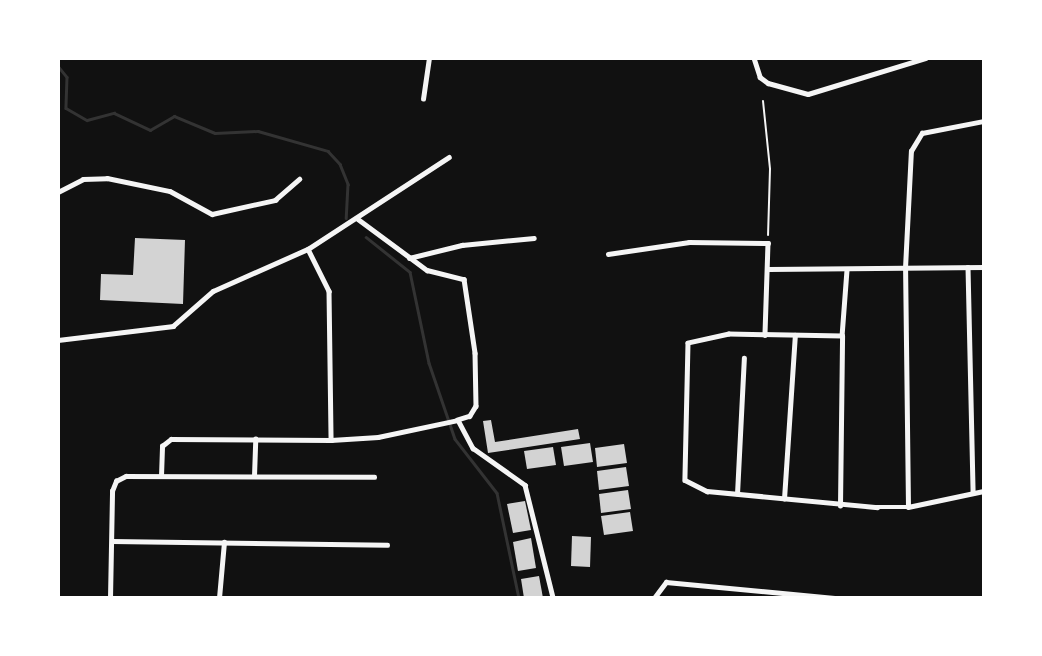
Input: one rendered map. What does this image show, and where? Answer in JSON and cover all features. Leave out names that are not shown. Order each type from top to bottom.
[{"type":"street","points":[[423,99],[429,58]]},
{"type":"street","points":[[754,58],[760,77],[768,83],[808,94],[926,58]]},
{"type":"street","points":[[908,507],[905,268],[913,144],[932,130],[984,121]]},
{"type":"street","points":[[58,340],[173,326],[213,291],[308,249],[358,219],[449,157]]},
{"type":"street","points":[[58,192],[83,179],[107,178],[170,191],[212,214],[275,200],[299,179]]},
{"type":"street","points":[[161,476],[162,446],[171,439],[331,440],[378,437],[470,416],[476,405],[475,353],[464,279],[433,273],[408,258],[358,219]]},
{"type":"street","points":[[408,258],[461,245],[534,238]]},
{"type":"street","points":[[608,254],[689,242],[768,243],[765,335]]},
{"type":"street","points":[[308,249],[329,290],[331,440]]},
{"type":"street","points":[[968,267],[973,493]]},
{"type":"street","points":[[769,269],[984,267]]},
{"type":"street","points":[[840,506],[842,337],[847,270]]},
{"type":"street","points":[[784,499],[795,335]]},
{"type":"street","points":[[842,337],[707,336],[688,343],[685,480],[692,487],[840,506],[908,507],[984,491]]},
{"type":"street","points":[[737,494],[744,358]]},
{"type":"street","points":[[455,421],[479,453],[525,485],[552,597]]},
{"type":"street","points":[[254,476],[255,439]]},
{"type":"street","points":[[110,598],[116,481],[126,476],[374,477]]},
{"type":"street","points":[[112,541],[387,545]]},
{"type":"street","points":[[219,598],[224,542]]},
{"type":"street","points":[[654,598],[666,582],[753,595],[834,598]]},
{"type":"path","points":[[763,101],[770,169],[768,243]]},
{"type":"building","points":[[135,238],[185,240],[183,304],[100,300],[101,274],[133,275]]},
{"type":"building","points":[[491,420],[495,442],[578,429],[580,439],[488,453],[483,421]]},
{"type":"building","points":[[590,443],[593,462],[564,466],[561,447]]},
{"type":"building","points":[[624,444],[627,463],[597,467],[595,448]]},
{"type":"building","points":[[553,447],[556,465],[527,469],[524,451]]},
{"type":"building","points":[[626,467],[629,486],[599,490],[597,471]]},
{"type":"building","points":[[628,490],[631,509],[601,513],[599,494]]},
{"type":"building","points":[[525,501],[531,530],[513,533],[507,504]]},
{"type":"building","points":[[630,512],[633,531],[604,535],[601,516]]},
{"type":"building","points":[[572,536],[591,537],[590,567],[571,566]]},
{"type":"building","points":[[531,538],[536,568],[518,571],[513,542]]},
{"type":"building","points":[[539,576],[543,598],[524,598],[521,579]]},
{"type":"waterway","points":[[58,66],[67,77],[66,108],[87,120],[114,113],[150,130],[174,116],[215,133],[258,131],[328,151],[340,164],[348,184],[346,218]]},
{"type":"waterway","points":[[366,237],[410,272],[429,363],[455,439],[497,493],[519,598]]}]
